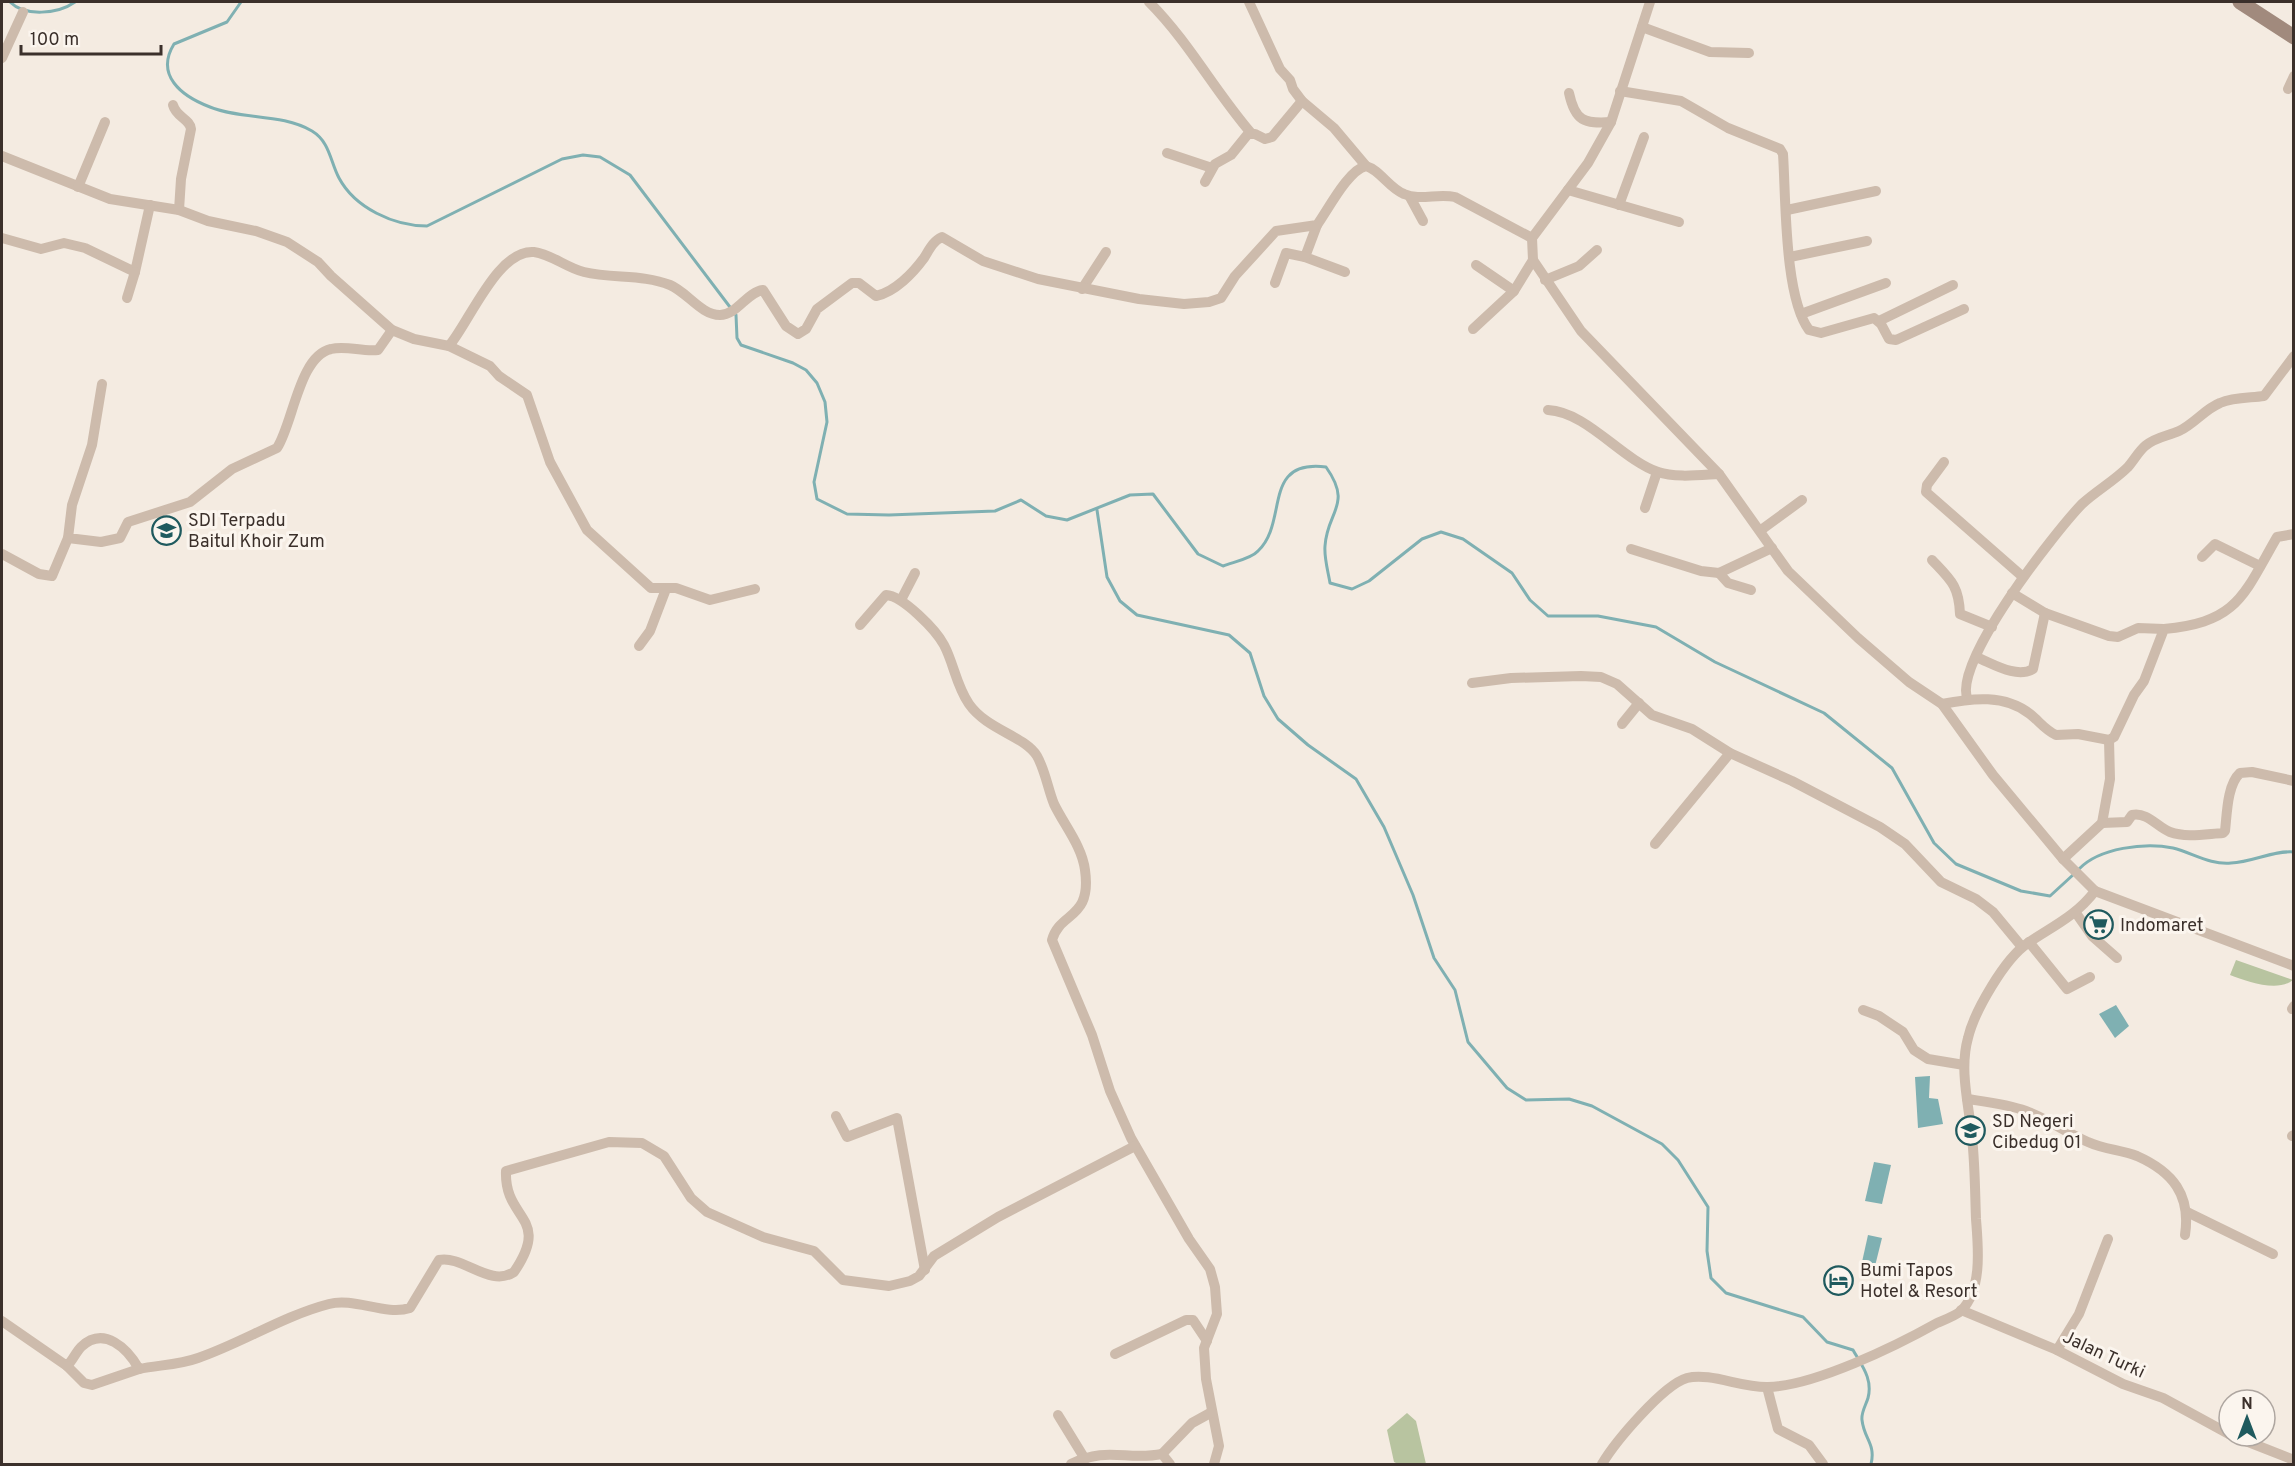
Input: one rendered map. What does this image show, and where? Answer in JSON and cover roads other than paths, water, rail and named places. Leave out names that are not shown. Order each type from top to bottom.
[{"type":"main road","points":[[2240,2],[2294,37]]},
{"type":"street","points":[[1149,2],[1188,45],[1220,95],[1251,133],[1265,139],[1272,137],[1302,101]]},
{"type":"street","points":[[1249,2],[1280,69],[1290,80],[1302,101],[1334,128],[1366,166],[1392,187],[1410,196],[1455,197],[1532,238]]},
{"type":"street","points":[[1650,2],[1611,122],[1588,163],[1532,238],[1533,260],[1545,280],[1581,331],[1670,420],[1719,474],[1772,548],[1805,589],[1909,682],[1942,704],[1993,775],[2063,859],[2095,891],[2294,966]]},
{"type":"street","points":[[2,58],[22,12]]},
{"type":"street","points":[[1642,27],[1710,52],[1749,53]]},
{"type":"street","points":[[2288,89],[2294,76]]},
{"type":"street","points":[[1620,91],[1682,100],[1728,128],[1780,149],[1783,154],[1790,257],[1801,314],[1809,330],[1821,333],[1869,319],[1879,321],[1953,285]]},
{"type":"street","points":[[1569,93],[1572,107],[1581,119],[1597,123],[1611,122]]},
{"type":"street","points":[[172,105],[174,112],[188,122],[191,129],[181,179],[179,210]]},
{"type":"street","points":[[78,187],[105,122]]},
{"type":"street","points":[[1205,182],[1212,168],[1231,154],[1251,133]]},
{"type":"street","points":[[1619,205],[1644,137]]},
{"type":"street","points":[[1167,153],[1212,168]]},
{"type":"street","points":[[2,156],[110,199],[179,210],[208,221],[256,231],[286,242],[306,253],[392,330],[414,339],[449,346],[490,366],[499,376],[526,395],[550,462],[587,530],[651,588],[676,588],[710,600],[755,589]]},
{"type":"street","points":[[1305,257],[1317,225],[1343,186],[1357,169],[1366,166]]},
{"type":"street","points":[[1568,190],[1679,222]]},
{"type":"street","points":[[1787,210],[1876,191]]},
{"type":"street","points":[[1410,196],[1423,221]]},
{"type":"street","points":[[126,298],[135,272],[150,206]]},
{"type":"street","points":[[449,346],[476,308],[495,274],[513,257],[522,253],[542,254],[582,272],[653,280],[671,286],[705,310],[724,315],[755,292],[762,290],[786,326],[794,333],[801,333],[817,309],[852,283],[859,283],[876,296],[894,289],[922,260],[935,240],[942,237],[999,267],[1082,289],[1161,302],[1215,301],[1221,298],[1235,276],[1276,231],[1317,225]]},
{"type":"street","points":[[2,238],[41,249],[64,243],[85,248],[135,272]]},
{"type":"street","points":[[1790,257],[1867,241]]},
{"type":"street","points":[[1545,280],[1579,266],[1598,250]]},
{"type":"street","points":[[1082,289],[1106,252]]},
{"type":"street","points":[[1275,283],[1286,253],[1305,257],[1345,272]]},
{"type":"street","points":[[1473,329],[1514,291],[1533,260]]},
{"type":"street","points":[[1476,265],[1514,291]]},
{"type":"street","points":[[1801,314],[1886,283]]},
{"type":"street","points":[[1879,321],[1892,340],[1964,309]]},
{"type":"street","points":[[68,538],[116,541],[128,522],[190,502],[232,469],[277,448],[304,378],[321,354],[330,349],[340,348],[378,350],[392,330]]},
{"type":"street","points":[[1968,700],[1965,689],[1969,669],[1992,627],[2023,577],[2083,504],[2127,468],[2145,446],[2180,431],[2218,403],[2233,398],[2264,396],[2294,357]]},
{"type":"street","points":[[2,554],[39,574],[52,576],[68,538],[72,505],[92,445],[102,384]]},
{"type":"street","points":[[1548,410],[1571,417],[1638,462],[1657,472],[1675,475],[1719,474]]},
{"type":"street","points":[[1944,462],[1927,485],[1926,492],[2023,577]]},
{"type":"street","points":[[1645,508],[1657,472]]},
{"type":"street","points":[[1761,530],[1802,500]]},
{"type":"street","points":[[2012,593],[2045,612],[2109,636],[2118,636],[2138,628],[2180,627],[2223,614],[2242,598],[2277,537],[2293,533]]},
{"type":"street","points":[[2202,557],[2216,544],[2260,566]]},
{"type":"street","points":[[1631,549],[1701,571],[1719,573],[1772,548]]},
{"type":"street","points":[[1932,560],[1957,589],[1961,600],[1960,614],[1992,627]]},
{"type":"street","points":[[901,600],[915,573]]},
{"type":"street","points":[[1719,573],[1728,583],[1751,590]]},
{"type":"street","points":[[639,646],[650,631],[666,589]]},
{"type":"street","points":[[860,625],[886,595],[901,600],[944,645],[963,693],[977,715],[997,730],[1030,748],[1037,757],[1054,804],[1080,850],[1085,868],[1085,897],[1079,909],[1057,930],[1052,940],[1092,1035],[1110,1091],[1136,1146],[1189,1239],[1210,1269],[1215,1287],[1217,1314],[1204,1348],[1204,1362],[1219,1446],[1214,1464]]},
{"type":"street","points":[[1976,657],[2014,672],[2026,673],[2032,669],[2045,612]]},
{"type":"street","points":[[1942,704],[1989,699],[2012,703],[2056,735],[2078,734],[2109,740],[2114,737],[2134,695],[2144,681],[2164,629]]},
{"type":"street","points":[[1472,683],[1511,678],[1601,677],[1617,684],[1652,715],[1692,729],[1730,753],[1792,781],[1880,827],[1905,844],[1941,882],[1976,899],[1993,912],[2067,989],[2090,977]]},
{"type":"street","points":[[1622,724],[1639,704]]},
{"type":"street","points":[[2063,859],[2102,823],[2110,779],[2109,740]]},
{"type":"street","points":[[1655,844],[1730,753]]},
{"type":"street","points":[[2102,823],[2127,822],[2132,815],[2140,814],[2177,833],[2223,832],[2226,831],[2225,814],[2233,783],[2240,773],[2252,772],[2294,781]]},
{"type":"street","points":[[1602,1464],[1632,1425],[1660,1397],[1684,1379],[1706,1377],[1734,1384],[1767,1387],[1811,1379],[1920,1334],[1961,1310],[1976,1279],[1979,1259],[1975,1167],[1964,1065],[1968,1038],[1973,1023],[1996,981],[2026,945],[2076,913],[2095,891]]},
{"type":"street","points":[[2076,913],[2092,936],[2117,958]]},
{"type":"street","points":[[1863,1010],[1880,1016],[1903,1032],[1914,1050],[1928,1059],[1964,1065]]},
{"type":"street","points":[[1967,1099],[2027,1111],[2087,1142],[2136,1156],[2174,1183],[2186,1203],[2185,1235]]},
{"type":"street","points":[[836,1116],[847,1137],[897,1118],[925,1270]]},
{"type":"street","points":[[2,1321],[67,1366],[84,1383],[92,1385],[139,1369],[197,1359],[265,1327],[328,1304],[348,1302],[364,1307],[404,1310],[410,1308],[439,1260],[453,1261],[502,1276],[509,1275],[518,1267],[530,1238],[530,1228],[508,1194],[506,1171],[609,1142],[642,1143],[657,1150],[699,1206],[764,1237],[814,1251],[843,1280],[900,1286],[920,1276],[934,1256],[998,1217],[1136,1146]]},
{"type":"street","points":[[2187,1212],[2272,1254]]},
{"type":"street","points":[[2056,1350],[2079,1314],[2108,1239]]},
{"type":"street","name":"Jalan Turki","points":[[1961,1310],[2056,1350],[2123,1384],[2163,1398],[2217,1427]]},
{"type":"street","points":[[1115,1354],[1186,1320],[1193,1320],[1198,1325],[1207,1341]]},
{"type":"street","points":[[67,1366],[86,1343],[103,1338],[120,1344],[139,1369]]},
{"type":"street","points":[[1767,1387],[1778,1429],[1809,1445],[1823,1464]]},
{"type":"street","points":[[1071,1464],[1103,1453],[1151,1456],[1162,1454],[1192,1424],[1212,1412]]},
{"type":"street","points":[[1058,1415],[1084,1459]]},
{"type":"street","name":"Jalan Turki","points":[[2266,1448],[2294,1460]]},
{"type":"street","points":[[1162,1454],[1170,1464]]},
{"type":"water","points":[[2116,1005],[2129,1026],[2115,1038],[2099,1014]]},
{"type":"water","points":[[1930,1076],[1929,1098],[1938,1099],[1943,1124],[1918,1128],[1915,1077]]},
{"type":"water","points":[[1874,1162],[1891,1165],[1882,1204],[1865,1201]]},
{"type":"water","points":[[1868,1235],[1882,1238],[1873,1274],[1860,1271]]},
{"type":"waterway","points":[[10,2],[16,7],[33,12],[60,9],[75,2]]},
{"type":"waterway","points":[[241,2],[227,22],[174,44],[168,65],[169,75],[174,83],[189,97],[210,107],[235,114],[287,121],[312,131],[326,146],[346,189],[365,206],[389,219],[427,226],[562,159],[583,155],[600,157],[630,175],[736,315],[737,338],[741,345],[793,363],[806,370],[817,383],[825,402],[827,422],[814,482],[817,499],[847,514],[889,515],[995,511],[1021,500],[1046,516],[1067,520],[1130,495],[1153,494],[1198,554],[1223,566],[1255,554],[1267,539],[1273,525],[1279,495],[1284,482],[1292,473],[1306,467],[1326,467],[1338,490],[1336,508],[1325,546],[1330,583],[1352,589],[1369,581],[1422,539],[1441,532],[1463,539],[1512,573],[1530,600],[1548,616],[1598,616],[1656,627],[1715,662],[1824,713],[1892,768],[1934,843],[1956,864],[2021,891],[2050,896],[2074,874]]},
{"type":"waterway","points":[[1097,510],[1107,577],[1120,601],[1137,615],[1229,635],[1250,653],[1264,696],[1278,719],[1308,745],[1356,779],[1384,827],[1413,895],[1434,958],[1455,990],[1468,1042],[1507,1088],[1526,1100],[1569,1099],[1592,1106],[1662,1144],[1678,1160],[1708,1207],[1707,1251],[1711,1278],[1726,1293],[1803,1317],[1827,1342],[1853,1350],[1866,1373],[1869,1385],[1868,1398],[1862,1417],[1863,1427],[1872,1451],[1871,1464]]},
{"type":"waterway","points":[[2079,869],[2098,856],[2136,846],[2173,848],[2223,863],[2294,852]]},
{"type":"place","name":"SDI Terpadu Baitul Khoir Zum","points":[[167,530]]},
{"type":"place","name":"Indomaret","points":[[2099,925]]},
{"type":"place","name":"SD Negeri Cibedug 01","points":[[1971,1131]]},
{"type":"place","name":"Bumi Tapos Hotel & Resort","points":[[1839,1280]]}]
